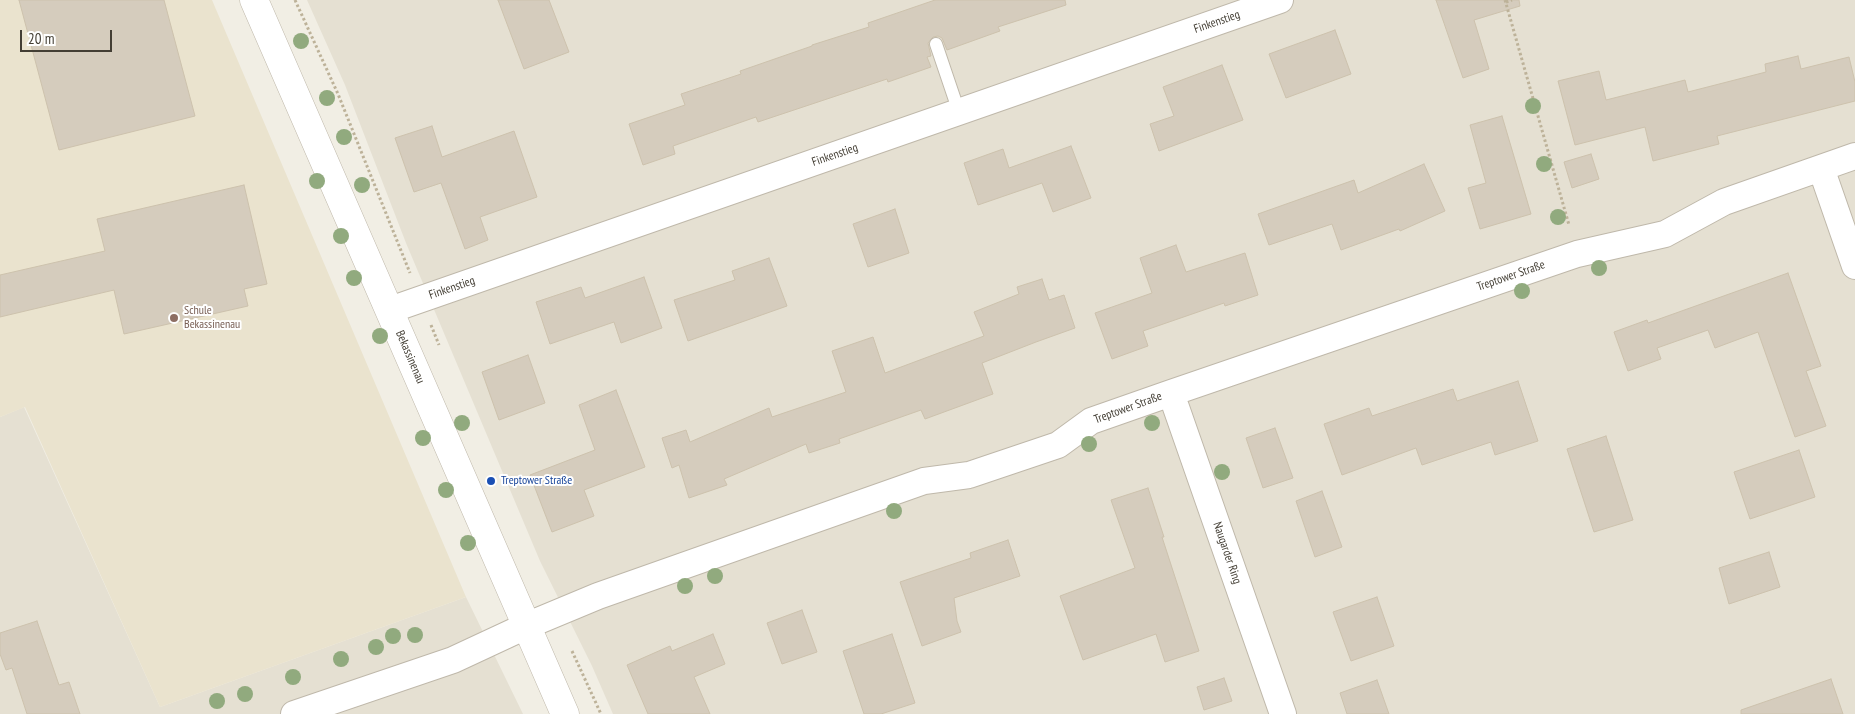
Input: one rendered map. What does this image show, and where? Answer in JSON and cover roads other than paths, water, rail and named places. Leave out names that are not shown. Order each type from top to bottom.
[{"type":"street","name":"Bekassinenau","points":[[254,0],[565,714]]},
{"type":"street","name":"Finkenstieg","points":[[390,310],[1280,0]]},
{"type":"street","name":"Treptower Straße","points":[[294,714],[453,660],[526,626],[598,596],[924,481],[968,475],[1058,445],[1091,421],[1577,254],[1665,234],[1724,202],[1855,156]]},
{"type":"street","points":[[1821,168],[1855,266]]},
{"type":"street","name":"Naugarder Ring","points":[[1171,393],[1283,714]]},
{"type":"lane","points":[[936,44],[959,112]]},
{"type":"place","name":"Schule Bekassinenau","points":[[174,318]]},
{"type":"place","name":"Treptower Straße","points":[[491,481]]}]
